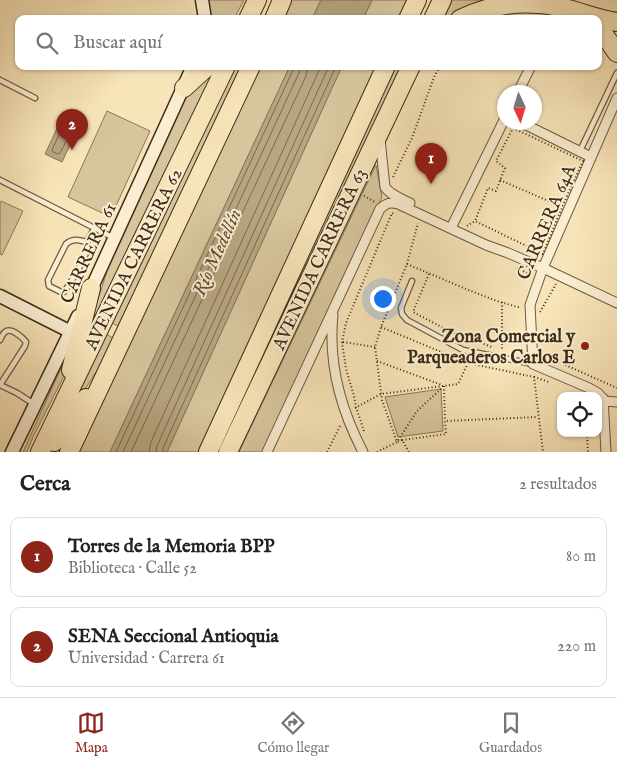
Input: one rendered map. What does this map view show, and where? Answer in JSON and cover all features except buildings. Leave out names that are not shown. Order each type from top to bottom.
[{"type":"highway","points":[[276,15],[282,0]]},
{"type":"highway","points":[[410,15],[417,0]]},
{"type":"highway","points":[[435,15],[442,0]]},
{"type":"highway","points":[[470,15],[499,6],[514,4],[538,4],[557,13]]},
{"type":"highway","points":[[602,21],[617,22]]},
{"type":"highway","points":[[602,31],[617,53]]},
{"type":"highway","points":[[184,88],[204,70]]},
{"type":"highway","name":"AVENIDA CARRERA 62","points":[[40,452],[224,70]]},
{"type":"highway","name":"AVENIDA CARRERA 62","points":[[69,452],[249,70]]},
{"type":"highway","name":"AVENIDA CARRERA 63","points":[[208,452],[384,70]]},
{"type":"highway","name":"AVENIDA CARRERA 63","points":[[228,452],[410,70]]},
{"type":"highway","points":[[63,405],[91,288]]},
{"type":"highway","points":[[47,452],[111,363]]},
{"type":"highway","points":[[218,452],[224,419]]},
{"type":"street","points":[[202,2],[204,15]]},
{"type":"street","name":"CARRERA 61","points":[[12,452],[71,332],[191,70]]},
{"type":"street","points":[[522,85],[529,70]]},
{"type":"street","name":"CARRERA 64A","points":[[533,364],[530,305],[543,268],[616,101]]},
{"type":"street","points":[[452,226],[499,130]]},
{"type":"street","points":[[536,130],[592,157]]},
{"type":"street","points":[[379,133],[384,182],[387,191],[486,245],[543,268],[617,303]]},
{"type":"street","points":[[266,452],[383,206],[392,202],[452,226],[464,228],[508,253]]},
{"type":"street","points":[[0,296],[71,332]]},
{"type":"street","points":[[333,309],[332,340],[334,366],[342,403],[353,433],[363,452]]},
{"type":"street","points":[[533,364],[597,392],[607,402],[617,402]]},
{"type":"street","points":[[603,398],[606,452]]},
{"type":"lane","points":[[580,152],[617,74]]},
{"type":"lane","points":[[0,80],[35,98]]},
{"type":"lane","points":[[0,180],[114,238]]},
{"type":"lane","points":[[87,242],[70,240],[66,244],[48,280],[49,286],[64,292],[69,286],[83,261],[87,250],[87,242],[94,229]]},
{"type":"lane","points":[[412,281],[401,308],[402,314],[407,320],[463,350],[533,364]]},
{"type":"lane","points":[[0,340],[5,332],[9,330],[23,338],[26,342],[0,385],[35,405]]},
{"type":"path","points":[[387,191],[412,138],[438,70]]},
{"type":"path","points":[[464,228],[475,221],[488,188],[496,192],[505,168],[496,161],[513,128],[583,161],[543,254],[475,221]]},
{"type":"path","points":[[500,180],[562,207]]},
{"type":"path","points":[[352,190],[383,206]]},
{"type":"path","points":[[366,434],[355,408],[342,342],[346,323],[392,213],[401,216]]},
{"type":"path","points":[[397,442],[382,400],[375,347],[381,327],[407,264],[418,223]]},
{"type":"path","points":[[407,264],[474,292],[523,309]]},
{"type":"path","points":[[515,268],[533,276]]},
{"type":"path","points":[[430,274],[413,312],[451,332],[494,348]]},
{"type":"path","points":[[540,312],[557,283]]},
{"type":"path","points":[[502,302],[502,351]]},
{"type":"path","points":[[381,327],[468,363],[534,376],[542,452]]},
{"type":"path","points":[[342,342],[375,347]]},
{"type":"path","points":[[541,354],[617,388]]},
{"type":"path","points":[[377,361],[444,386]]},
{"type":"path","points":[[355,408],[381,394],[458,384],[468,363]]},
{"type":"path","points":[[377,452],[402,440],[446,434],[444,386]]},
{"type":"path","points":[[397,442],[417,412],[444,386]]},
{"type":"path","points":[[445,421],[538,417]]},
{"type":"path","points":[[327,452],[341,426]]},
{"type":"path","points":[[587,437],[588,452]]},
{"type":"path","points":[[402,440],[409,452]]},
{"type":"shaded area","points":[[207,0],[244,0],[236,15],[210,15]]},
{"type":"shaded area","points":[[290,0],[321,0],[314,15],[284,15]]},
{"type":"shaded area","points":[[372,0],[412,0],[405,15],[365,15]]},
{"type":"shaded area","points":[[445,0],[493,0],[453,15],[439,15]]},
{"type":"shaded area","points":[[214,70],[216,70],[85,340],[115,246],[181,100]]},
{"type":"shaded area","points":[[234,70],[243,70],[118,326],[110,322]]},
{"type":"shaded area","points":[[258,70],[288,70],[110,452],[78,452]]},
{"type":"shaded area","points":[[340,70],[379,70],[203,452],[167,452]]},
{"type":"shaded area","points":[[390,70],[402,70],[225,442],[299,270]]},
{"type":"shaded area","points":[[107,111],[150,131],[111,217],[68,197]]},
{"type":"shaded area","points":[[376,165],[382,197],[262,452],[239,452]]},
{"type":"shaded area","points":[[1,201],[23,211],[2,255],[0,254]]},
{"type":"shaded area","points":[[106,334],[113,338],[100,366],[67,417]]},
{"type":"shaded area","points":[[75,337],[64,376],[27,452],[23,452]]},
{"type":"shaded area","points":[[441,389],[443,431],[398,437],[385,397]]},
{"type":"water","points":[[321,0],[372,0],[365,15],[314,15]]},
{"type":"water","name":"Río Medellín","points":[[288,70],[340,70],[167,452],[110,452]]},
{"type":"water","points":[[61,120],[78,128],[62,162],[45,154]]},
{"type":"place","name":"SENA Seccional Antioquia","points":[[72,150]]},
{"type":"place","name":"Torres de la Memoria BPP","points":[[431,184]]},
{"type":"place","name":"Zona Comercial y Parqueaderos Carlos E","points":[[585,346]]}]
